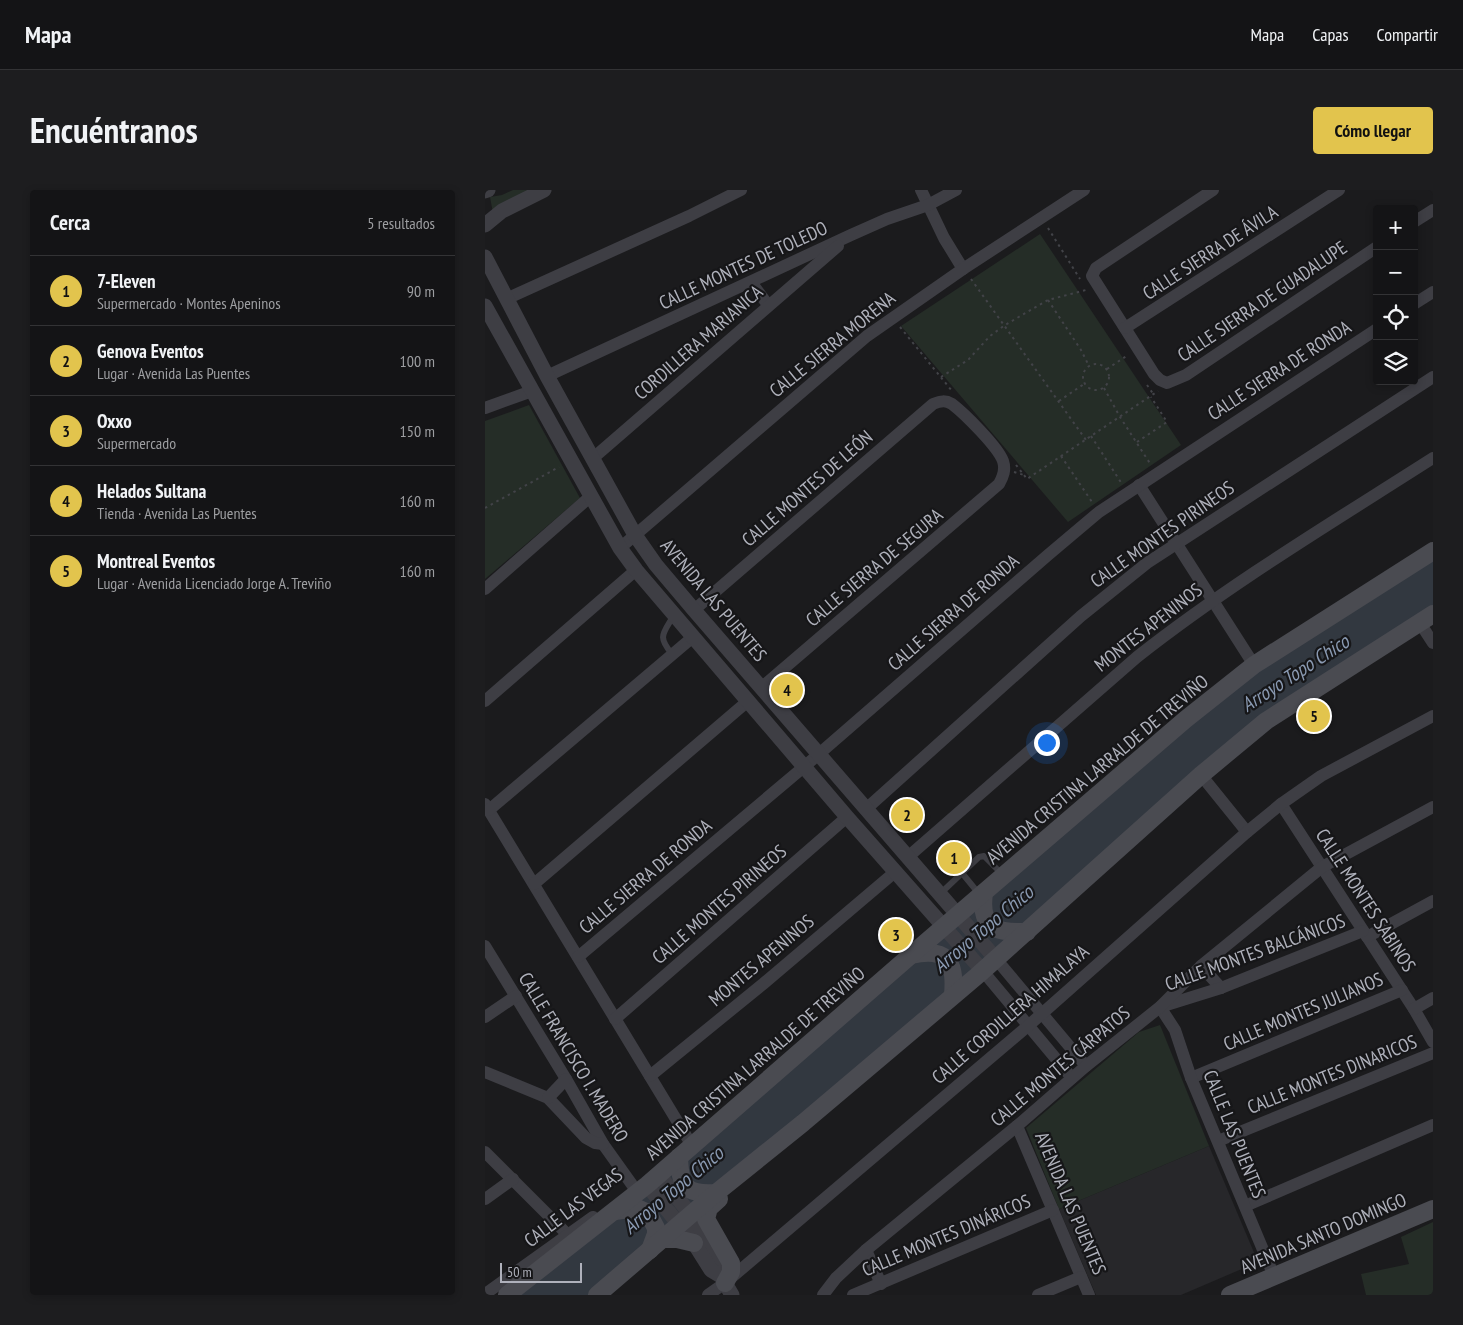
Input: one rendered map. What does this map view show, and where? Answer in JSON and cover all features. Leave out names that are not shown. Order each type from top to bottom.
[{"type":"main road","name":"AVENIDA CRISTINA LARRALDE DE TREVIÑO","points":[[512,1286],[614,1212],[679,1161],[797,1053],[961,917],[1004,876],[1186,719],[1255,665],[1433,551]]},
{"type":"main road","points":[[597,1295],[710,1193],[803,1123],[953,995],[978,965],[1027,932],[1201,775],[1266,721],[1426,618]]},
{"type":"main road","points":[[983,897],[987,921],[993,927],[1000,932],[1027,932]]},
{"type":"main road","points":[[918,953],[937,954],[947,959],[951,964],[953,995]]},
{"type":"main road","points":[[726,1285],[731,1272],[731,1263],[707,1223],[706,1214],[709,1208],[803,1123]]},
{"type":"main road","points":[[679,1161],[684,1184],[695,1193],[710,1193]]},
{"type":"main road","points":[[614,1212],[637,1208],[648,1214],[656,1228],[656,1241]]},
{"type":"main road","name":"AVENIDA SANTO DOMINGO","points":[[1230,1295],[1433,1209]]},
{"type":"main road","points":[[656,1241],[677,1239],[694,1242]]},
{"type":"street","points":[[485,225],[509,207],[544,190]]},
{"type":"street","points":[[505,299],[689,216],[741,190]]},
{"type":"street","points":[[921,190],[944,238],[963,269]]},
{"type":"street","name":"CALLE MONTES DE TOLEDO","points":[[547,376],[851,234],[928,205],[956,190]]},
{"type":"street","name":"CALLE SIERRA MORENA","points":[[620,548],[848,351],[890,319],[963,269],[1084,190]]},
{"type":"street","points":[[1125,328],[1093,279],[1092,273],[1096,268],[1213,190]]},
{"type":"street","name":"CALLE SIERRA DE ÁVILA","points":[[1125,328],[1339,190]]},
{"type":"street","points":[[1418,219],[1433,210]]},
{"type":"street","points":[[485,215],[485,220]]},
{"type":"street","name":"CORDILLERA MARIANICA","points":[[592,459],[851,234]]},
{"type":"street","name":"CALLE SIERRA DE GUADALUPE","points":[[1125,328],[1155,374],[1167,383],[1186,375],[1373,250]]},
{"type":"street","name":"AVENIDA LAS PUENTES","points":[[485,258],[505,299],[592,459],[635,535],[656,565],[866,809],[909,856],[1086,1066]]},
{"type":"street","points":[[751,282],[768,306]]},
{"type":"street","points":[[1418,301],[1433,292]]},
{"type":"street","name":"AVENIDA LAS PUENTES","points":[[485,306],[490,326],[532,391],[620,548],[636,570],[847,817],[978,965],[1072,1078]]},
{"type":"street","name":"CALLE SIERRA DE RONDA","points":[[578,957],[805,766],[1099,512],[1373,332]]},
{"type":"street","name":"CALLE MONTES PIRINEOS","points":[[866,809],[1081,616],[1147,563],[1433,377]]},
{"type":"street","points":[[485,408],[532,391]]},
{"type":"street","points":[[951,398],[958,409],[1008,465]]},
{"type":"street","name":"CALLE MONTES DE LEÓN","points":[[694,610],[933,404],[951,398]]},
{"type":"street","name":"MONTES APENINOS","points":[[909,856],[1137,657],[1213,599],[1433,458]]},
{"type":"street","name":"CALLE SIERRA DE SEGURA","points":[[761,688],[999,484],[1008,465]]},
{"type":"street","points":[[1139,485],[1255,665]]},
{"type":"street","points":[[485,589],[591,496]]},
{"type":"street","points":[[485,701],[636,570]]},
{"type":"street","points":[[1426,618],[1433,643]]},
{"type":"street","points":[[688,1139],[487,807],[693,637]]},
{"type":"street","points":[[534,884],[747,701]]},
{"type":"street","name":"CALLE CORDILLERA HIMALAYA","points":[[708,1295],[726,1285],[1028,1026],[1281,804],[1321,776],[1433,716]]},
{"type":"street","points":[[1201,775],[1247,832]]},
{"type":"street","name":"CALLE MONTES SABINOS","points":[[1281,804],[1402,990],[1433,1042]]},
{"type":"street","name":"CALLE MONTES CÁRPATOS","points":[[823,1295],[836,1278],[866,1250],[1017,1126],[1086,1066],[1160,1007],[1201,966],[1322,867],[1433,807]]},
{"type":"street","name":"CALLE MONTES PIRINEOS","points":[[615,1019],[847,817]]},
{"type":"street","name":"MONTES APENINOS","points":[[650,1076],[763,984],[895,872]]},
{"type":"street","name":"CALLE MONTES BALCÁNICOS","points":[[1160,1007],[1221,988],[1365,934],[1433,901]]},
{"type":"street","name":"CALLE FRANCISCO I. MADERO","points":[[485,946],[603,1144],[651,1183]]},
{"type":"street","points":[[1201,966],[1221,988]]},
{"type":"street","name":"CALLE MONTES JULIANOS","points":[[1191,1078],[1402,990]]},
{"type":"street","points":[[485,1017],[516,996]]},
{"type":"street","points":[[1414,1009],[1433,998]]},
{"type":"street","name":"CALLE LAS PUENTES","points":[[1160,1007],[1175,1030],[1191,1078],[1274,1276]]},
{"type":"street","name":"CALLE LAS VEGAS","points":[[485,1294],[512,1286],[568,1235],[651,1183],[688,1139],[785,1058],[797,1053]]},
{"type":"street","name":"CALLE MONTES DINARICOS","points":[[1218,1141],[1433,1053]]},
{"type":"street","points":[[485,1072],[548,1098],[586,1138],[595,1143],[603,1144]]},
{"type":"street","points":[[548,1098],[566,1079]]},
{"type":"street","points":[[1245,1206],[1433,1125]]},
{"type":"street","name":"AVENIDA LAS PUENTES","points":[[1017,1126],[1089,1295]]},
{"type":"street","points":[[485,1152],[568,1235]]},
{"type":"street","points":[[485,1199],[513,1179]]},
{"type":"street","points":[[651,1183],[683,1217],[720,1264],[726,1285]]},
{"type":"street","name":"CALLE MONTES DINÁRICOS","points":[[853,1295],[1053,1210]]},
{"type":"street","points":[[683,1217],[694,1242],[711,1270],[726,1285]]},
{"type":"street","points":[[866,1250],[881,1284]]},
{"type":"street","points":[[1038,1295],[1081,1277]]},
{"type":"lane","points":[[672,654],[663,642],[663,636],[674,615]]},
{"type":"lane","points":[[941,894],[979,856],[982,856],[1004,876]]},
{"type":"lane","points":[[962,873],[983,897]]},
{"type":"path","points":[[1046,225],[1081,282]]},
{"type":"path","points":[[963,269],[1086,440]]},
{"type":"path","points":[[941,377],[968,360],[990,336],[1005,325],[1048,300],[1086,290]]},
{"type":"path","points":[[1048,300],[1081,350],[1089,366]]},
{"type":"path","points":[[897,324],[941,377],[951,398]]},
{"type":"path","points":[[1107,369],[1128,355]]},
{"type":"path","points":[[1098,364],[1107,369],[1109,379],[1104,388],[1093,390],[1085,384],[1083,374],[1089,366],[1098,364]]},
{"type":"path","points":[[1008,465],[1027,478],[1154,395],[1143,379]]},
{"type":"path","points":[[1059,401],[1085,384]]},
{"type":"path","points":[[1104,388],[1120,417],[1157,473]]},
{"type":"path","points":[[1137,442],[1167,422],[1151,397]]},
{"type":"path","points":[[1091,436],[1127,492]]},
{"type":"path","points":[[1061,456],[1099,512]]},
{"type":"path","points":[[485,508],[561,466]]},
{"type":"shaded area","points":[[513,190],[535,190],[493,213],[490,197],[502,195]]},
{"type":"shaded area","points":[[1040,234],[1181,445],[1068,522],[901,326]]},
{"type":"shaded area","points":[[529,405],[580,498],[485,579],[485,421]]},
{"type":"shaded area","points":[[1160,1025],[1209,1146],[1059,1209],[1026,1128],[1139,1032]]},
{"type":"shaded area","points":[[1209,1146],[1258,1262],[1181,1295],[1096,1295],[1059,1209]]},
{"type":"shaded area","points":[[1433,1222],[1433,1295],[1366,1295],[1361,1274],[1409,1264],[1401,1237]]},
{"type":"water","name":"Arroyo Topo Chico","points":[[1433,551],[1433,614],[1307,694],[597,1295],[507,1295],[1186,719]]},
{"type":"place","name":"Helados Sultana","points":[[787,690]]},
{"type":"place","name":"Montreal Eventos","points":[[1314,716]]},
{"type":"place","name":"Genova Eventos","points":[[907,815]]},
{"type":"place","name":"7-Eleven","points":[[954,858]]},
{"type":"place","name":"Oxxo","points":[[896,935]]}]
